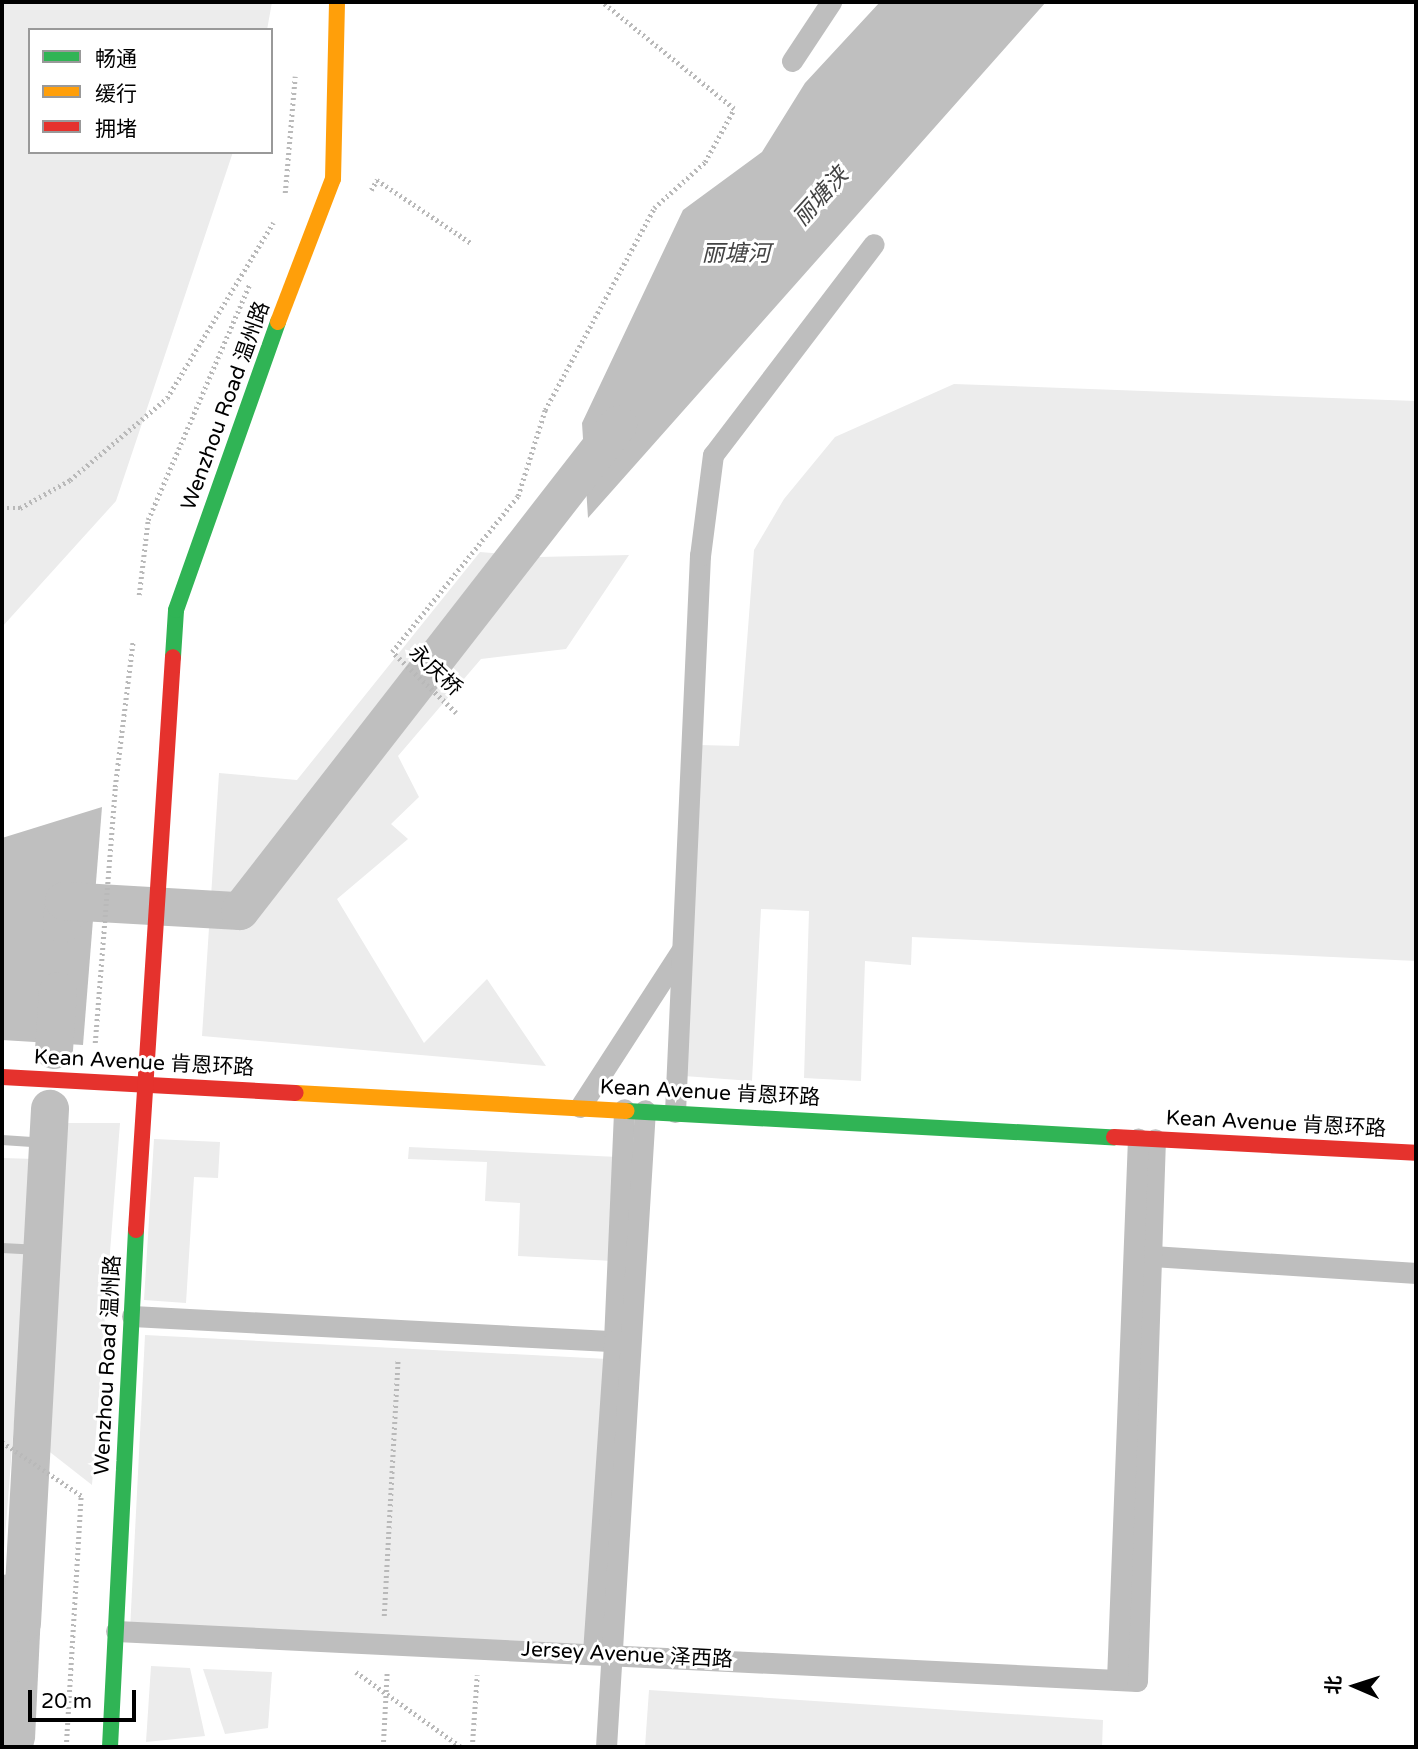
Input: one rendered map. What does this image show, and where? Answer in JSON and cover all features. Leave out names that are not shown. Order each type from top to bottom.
[{"type":"street","name":"Wenzhou Road 温州路","points":[[110,1747],[144,1084],[176,610],[249,396],[333,179],[337,2]]},
{"type":"street","name":"Kean Avenue 肯恩环路","points":[[2,1077],[1416,1153]]},
{"type":"lane","points":[[792,61],[831,2]]},
{"type":"lane","points":[[675,1112],[700,556],[713,455],[874,244]]},
{"type":"lane","points":[[580,1107],[682,949]]},
{"type":"lane","points":[[606,1747],[602,1654],[614,1340],[635,1110]]},
{"type":"lane","points":[[602,1654],[635,1110]]},
{"type":"lane","points":[[1127,1680],[1152,1256],[1147,1139]]},
{"type":"lane","points":[[1127,1680],[1147,1139]]},
{"type":"lane","points":[[1152,1256],[1416,1273]]},
{"type":"lane","points":[[132,1316],[614,1340]]},
{"type":"lane","name":"Jersey Avenue 泽西路","points":[[116,1631],[385,1641],[1127,1680]]},
{"type":"path","name":"永庆桥","points":[[456,713],[392,652],[518,496],[545,411],[654,208],[705,162],[734,109],[602,2]]},
{"type":"path","points":[[366,199],[377,180],[471,243]]},
{"type":"path","points":[[2,508],[20,508],[70,480],[167,398],[277,215]]},
{"type":"path","points":[[87,1051],[95,1043],[111,826]]},
{"type":"path","points":[[383,1747],[385,1641],[400,1330]]},
{"type":"path","points":[[2,1441],[92,1503]]},
{"type":"path","points":[[66,1747],[81,1496]]},
{"type":"path","points":[[472,1747],[479,1647]]},
{"type":"path","points":[[354,1670],[461,1747]]},
{"type":"shaded area","points":[[2,2],[272,2],[267,28],[28,28],[28,154],[232,154],[116,501],[2,627]]},
{"type":"shaded area","points":[[954,384],[1416,401],[1416,961],[912,937],[911,965],[865,961],[861,1081],[804,1078],[809,911],[761,909],[752,1081],[684,1076],[699,745],[739,746],[754,550],[784,499],[835,437]]},
{"type":"shaded area","points":[[480,552],[538,557],[629,555],[566,649],[481,659],[398,756],[419,797],[391,824],[408,839],[337,899],[424,1043],[487,979],[546,1066],[202,1036],[219,773],[297,780]]},
{"type":"shaded area","points":[[63,1123],[120,1123],[92,1485],[46,1449]]},
{"type":"shaded area","points":[[154,1139],[220,1142],[218,1178],[194,1177],[186,1303],[144,1300]]},
{"type":"shaded area","points":[[409,1147],[618,1157],[613,1261],[518,1256],[520,1203],[485,1201],[487,1162],[408,1159]]},
{"type":"shaded area","points":[[2,1158],[35,1159],[2,1575]]},
{"type":"shaded area","points":[[145,1335],[608,1359],[593,1653],[130,1630]]},
{"type":"shaded area","points":[[151,1666],[190,1668],[205,1736],[146,1742]]},
{"type":"shaded area","points":[[203,1669],[272,1672],[268,1728],[225,1734]]},
{"type":"shaded area","points":[[649,1690],[1103,1720],[1102,1747],[645,1747]]},
{"type":"water","name":"丽塘河","points":[[880,2],[1046,2],[588,518],[582,423],[683,210],[762,152],[805,83]]},
{"type":"water","points":[[102,807],[83,1045],[2,1040],[2,838]]},
{"type":"water","points":[[43,1570],[35,1739],[33,1747],[2,1747],[2,1575]]},
{"type":"waterway","points":[[62,924],[64,901],[240,911],[618,425]]},
{"type":"waterway","points":[[54,1050],[58,991]]},
{"type":"waterway","points":[[22,1623],[50,1109]]},
{"type":"waterway","points":[[2,1140],[47,1143]]},
{"type":"waterway","points":[[2,1248],[40,1250]]},
{"type":"traffic: fast","points":[[173,657],[176,610],[278,322]]},
{"type":"traffic: fast","points":[[627,1111],[1114,1137]]},
{"type":"traffic: fast","points":[[110,1747],[136,1230]]},
{"type":"traffic: slow","points":[[278,322],[333,179],[337,2]]},
{"type":"traffic: slow","points":[[296,1093],[627,1111]]},
{"type":"traffic: jam","points":[[136,1230],[173,657]]},
{"type":"traffic: jam","points":[[2,1077],[296,1093]]},
{"type":"traffic: jam","points":[[1114,1137],[1416,1153]]},
{"type":"water label","name":"丽塘浃","points":[[821,197]]}]
